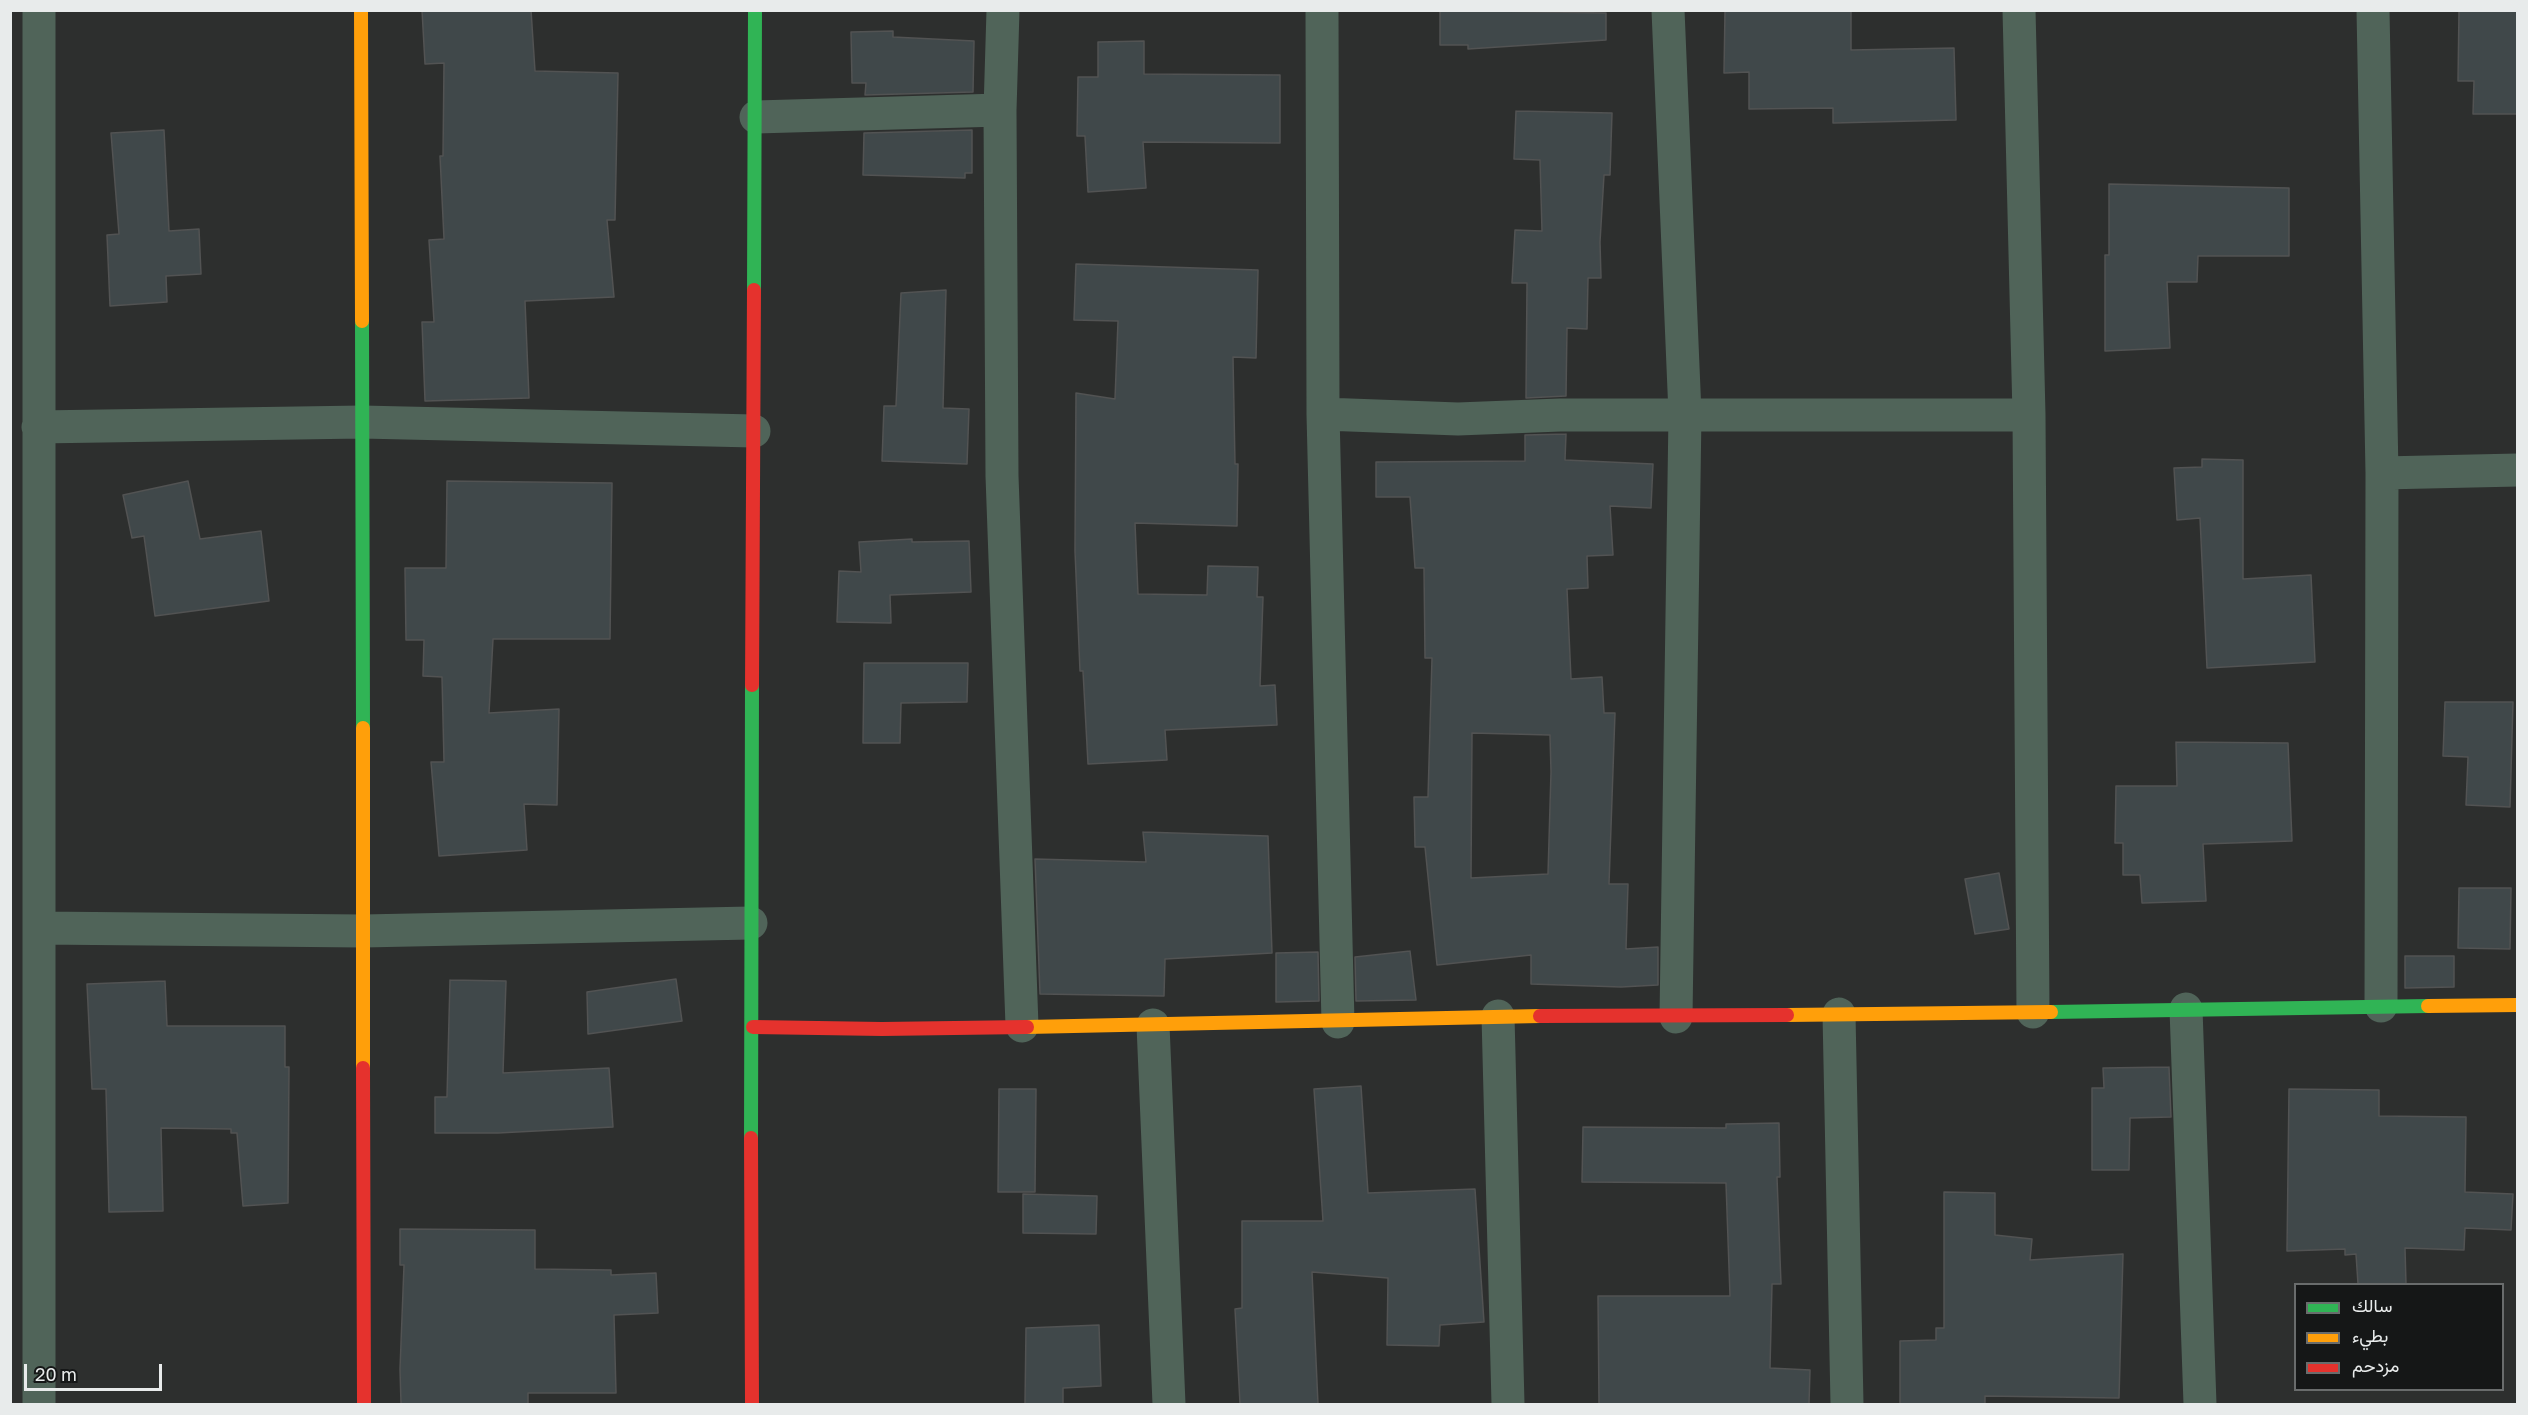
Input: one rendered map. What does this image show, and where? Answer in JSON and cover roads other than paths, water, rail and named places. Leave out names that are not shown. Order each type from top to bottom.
[{"type":"street","points":[[39,10],[24,277],[38,427],[39,928],[25,1192],[39,1404]]},
{"type":"street","points":[[361,10],[364,1404]]},
{"type":"street","points":[[752,1404],[751,923],[755,10]]},
{"type":"street","points":[[1003,10],[1000,110],[1002,476],[1022,1026]]},
{"type":"street","points":[[1322,10],[1323,414],[1338,1022]]},
{"type":"street","points":[[1668,10],[1685,414],[1676,1017]]},
{"type":"street","points":[[2019,10],[2029,416],[2033,1012]]},
{"type":"street","points":[[2373,10],[2382,473],[2380,1006]]},
{"type":"street","points":[[756,117],[1000,110]]},
{"type":"street","points":[[1323,414],[1458,419],[1685,414],[2029,416]]},
{"type":"street","points":[[38,427],[362,422],[754,431]]},
{"type":"street","points":[[2382,473],[2517,471]]},
{"type":"street","points":[[39,928],[363,931],[751,923]]},
{"type":"street","points":[[753,1027],[882,1029],[1338,1022],[1498,1016],[1676,1017],[2517,1005]]},
{"type":"street","points":[[2186,1009],[2200,1404]]},
{"type":"street","points":[[1839,1014],[1846,1404]]},
{"type":"street","points":[[1498,1016],[1508,1404]]},
{"type":"street","points":[[1153,1025],[1169,1404]]}]
